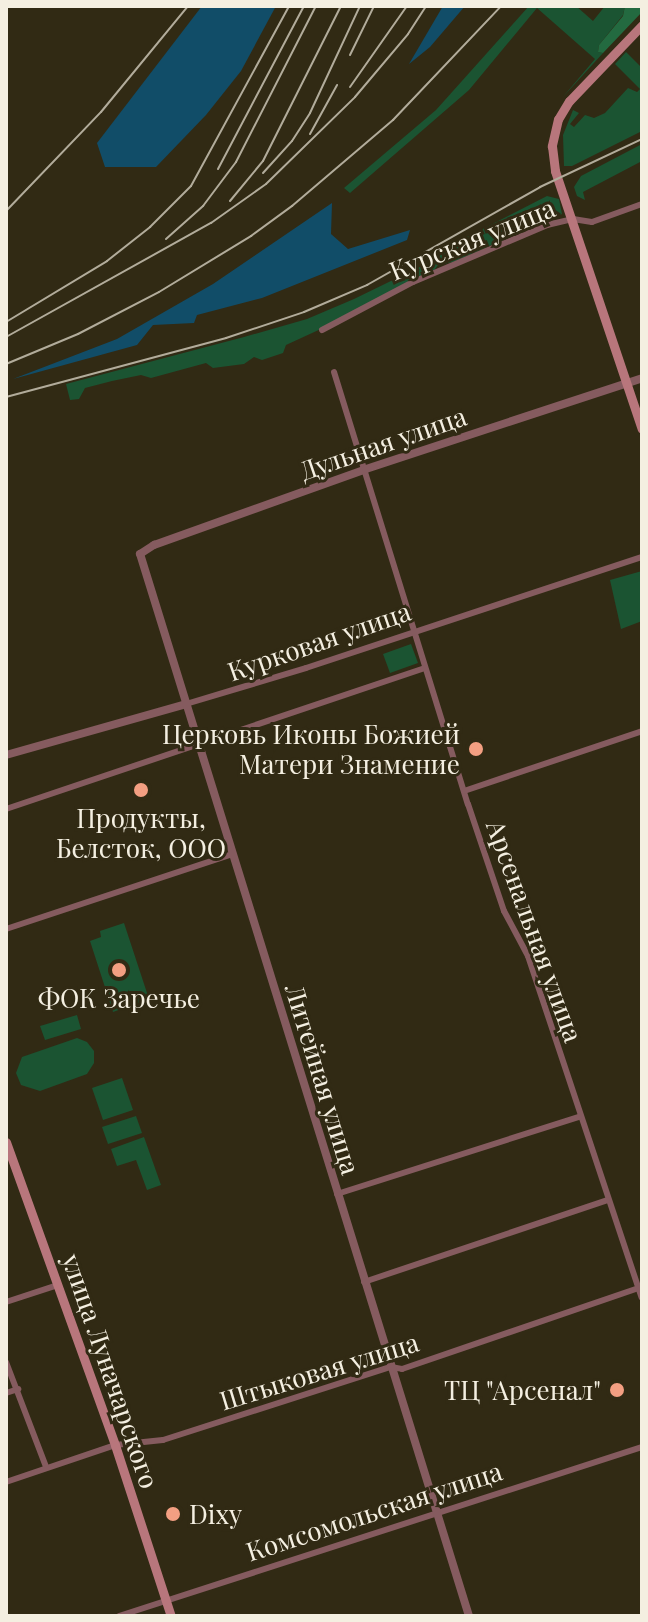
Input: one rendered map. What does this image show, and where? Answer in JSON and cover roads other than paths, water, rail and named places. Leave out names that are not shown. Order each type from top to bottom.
[{"type":"main road","points":[[642,25],[579,89],[558,119],[552,156],[642,429]]},
{"type":"main road","name":"улица Луначарского","points":[[6,1142],[115,1445],[171,1616]]},
{"type":"street","name":"Курская улица","points":[[322,330],[413,282],[547,225],[573,219],[592,222],[642,204]]},
{"type":"street","name":"Арсенальная улица","points":[[334,372],[464,791],[504,911],[528,956],[579,1117],[642,1298]]},
{"type":"street","name":"Дульная улица","points":[[140,554],[154,545],[366,469],[642,378]]},
{"type":"street","name":"Литейная улица","points":[[140,554],[469,1616]]},
{"type":"street","name":"Курковая улица","points":[[6,755],[306,668],[413,630],[642,557]]},
{"type":"street","points":[[6,809],[425,668]]},
{"type":"street","points":[[464,791],[642,731]]},
{"type":"street","points":[[6,929],[233,854]]},
{"type":"street","points":[[337,1194],[579,1117]]},
{"type":"street","points":[[364,1282],[607,1200]]},
{"type":"street","points":[[6,1302],[58,1285]]},
{"type":"street","name":"Штыковая улица","points":[[6,1482],[115,1445],[163,1440],[391,1367],[402,1369],[640,1288]]},
{"type":"street","points":[[6,1362],[46,1467]]},
{"type":"street","points":[[6,1393],[18,1389]]},
{"type":"street","name":"Комсомольская улица","points":[[119,1616],[435,1511],[642,1447]]},
{"type":"water","points":[[202,6],[276,6],[241,71],[206,115],[156,167],[105,167],[97,143]]},
{"type":"water","points":[[443,6],[465,6],[430,47],[409,64]]},
{"type":"water","points":[[332,203],[331,234],[348,249],[410,230],[407,240],[262,298],[197,315],[194,323],[153,325],[137,345],[13,379],[117,339],[213,284]]},
{"type":"railway","points":[[6,211],[101,112],[188,6]]},
{"type":"railway","points":[[6,322],[107,261],[150,227],[191,186],[289,6]]},
{"type":"railway","points":[[218,169],[304,6]]},
{"type":"railway","points":[[166,239],[203,206],[236,162],[316,6]]},
{"type":"railway","points":[[230,201],[263,161],[341,6]]},
{"type":"railway","points":[[263,173],[292,141],[310,113],[360,6]]},
{"type":"railway","points":[[350,55],[374,6]]},
{"type":"railway","points":[[350,87],[407,6]]},
{"type":"railway","points":[[6,337],[211,223],[266,184],[355,97],[408,34],[426,6]]},
{"type":"railway","points":[[6,364],[78,334],[159,292],[251,236],[292,206],[393,120],[501,6]]},
{"type":"railway","points":[[310,134],[337,85]]},
{"type":"railway","points":[[6,397],[226,338],[304,312],[367,285],[540,187],[642,139]]},
{"type":"place","name":"Церковь Иконы Божией Матери Знамение","points":[[476,749]]},
{"type":"place","name":"Продукты, Белсток, ООО","points":[[141,790]]},
{"type":"place","name":"ФОК Заречье","points":[[119,970]]},
{"type":"place","name":"ТЦ \"Арсенал\"","points":[[617,1390]]},
{"type":"place","name":"Dixy","points":[[173,1514]]}]
